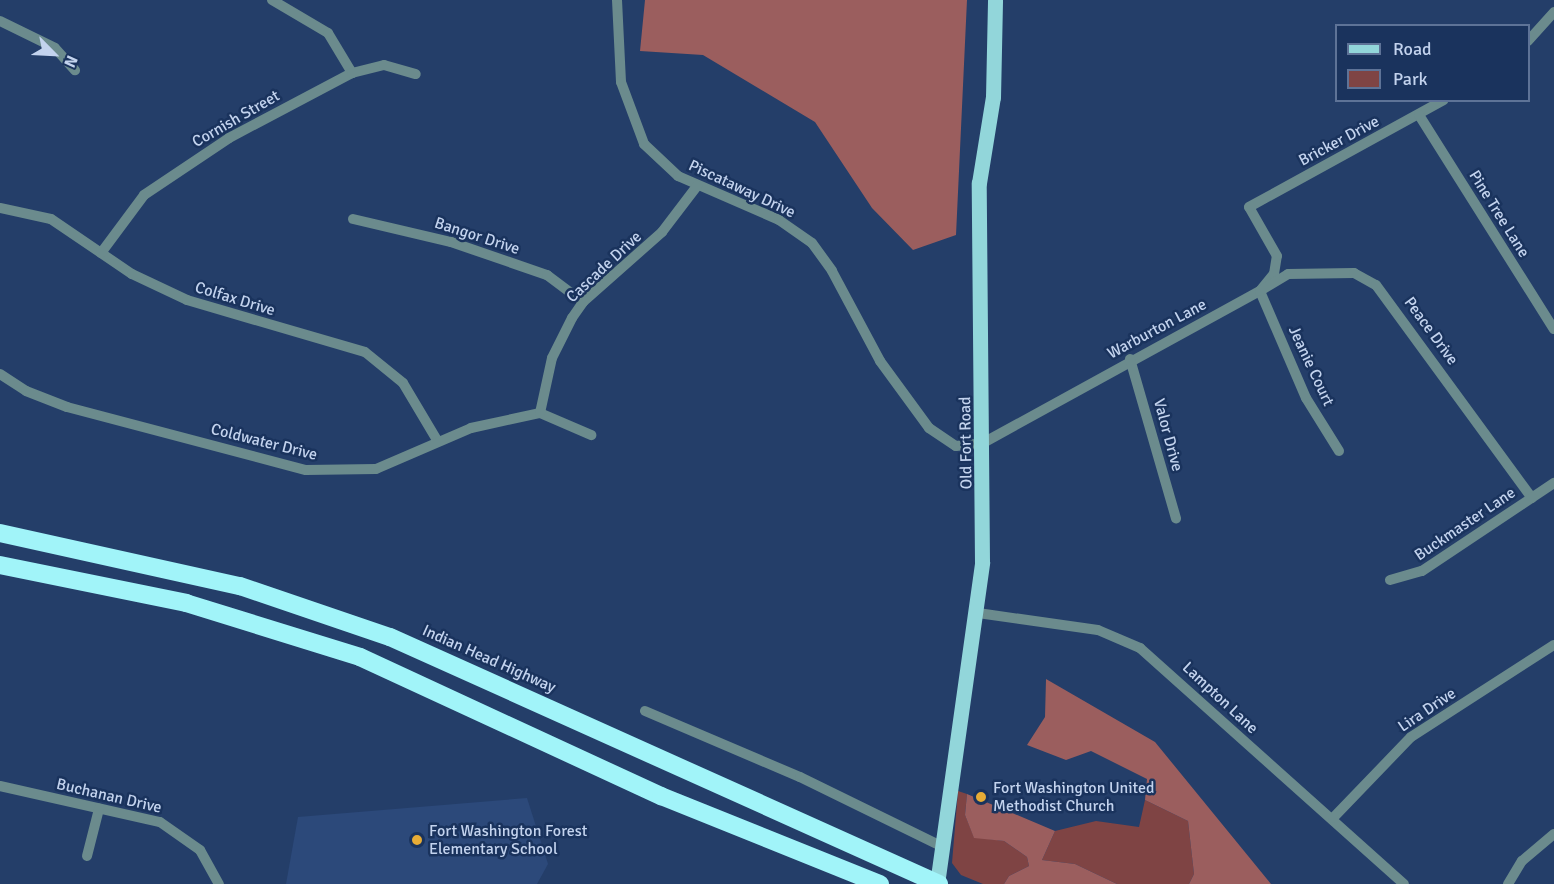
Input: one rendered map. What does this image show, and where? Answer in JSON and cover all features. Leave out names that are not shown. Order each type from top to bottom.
[{"type":"highway","name":"Indian Head Highway","points":[[0,533],[202,576],[390,637],[938,884]]},
{"type":"highway","points":[[0,566],[186,603],[350,654],[661,796],[880,884]]},
{"type":"main road","name":"Old Fort Road","points":[[938,884],[940,846],[978,613],[984,521],[979,183],[993,97],[995,0]]},
{"type":"street","points":[[272,0],[328,33],[352,73]]},
{"type":"street","name":"Piscataway Drive","points":[[617,0],[621,82],[631,118],[654,155],[697,186],[779,220],[812,243],[832,271],[880,361],[929,428],[956,446],[983,443]]},
{"type":"street","points":[[1530,39],[1554,12]]},
{"type":"street","points":[[0,21],[55,48],[75,70]]},
{"type":"street","name":"Cornish Street","points":[[101,253],[123,219],[162,179],[352,73],[384,65],[416,74]]},
{"type":"street","name":"Bricker Drive","points":[[1260,291],[1274,274],[1277,256],[1248,207],[1441,102]]},
{"type":"street","name":"Pine Tree Lane","points":[[1419,115],[1554,329]]},
{"type":"street","name":"Cascade Drive","points":[[540,413],[552,358],[583,302],[662,232],[697,186]]},
{"type":"street","name":"Colfax Drive","points":[[0,208],[51,219],[101,253],[187,300],[364,352],[404,383],[436,440]]},
{"type":"street","name":"Bangor Drive","points":[[353,219],[451,242],[547,274],[583,302]]},
{"type":"street","name":"Peace Drive","points":[[1260,291],[1288,274],[1354,273],[1376,285],[1532,498]]},
{"type":"street","name":"Warburton Lane","points":[[983,443],[1130,360],[1260,291]]},
{"type":"street","name":"Jeanie Court","points":[[1260,291],[1306,398],[1339,451]]},
{"type":"street","name":"Valor Drive","points":[[1130,360],[1176,518]]},
{"type":"street","name":"Coldwater Drive","points":[[0,374],[26,392],[67,407],[306,470],[376,469],[436,440],[540,413]]},
{"type":"street","points":[[540,413],[591,435]]},
{"type":"street","name":"Buckmaster Lane","points":[[1390,580],[1422,571],[1554,483]]},
{"type":"street","name":"Lampton Lane","points":[[978,613],[1098,630],[1129,642],[1162,665],[1404,884]]},
{"type":"street","name":"Lira Drive","points":[[1333,818],[1411,736],[1554,645]]},
{"type":"street","points":[[645,711],[800,777],[940,846]]},
{"type":"street","name":"Buchanan Drive","points":[[0,786],[176,830],[200,850],[219,884]]},
{"type":"street","points":[[87,856],[99,809]]},
{"type":"street","points":[[1508,884],[1522,861],[1554,834]]},
{"type":"shaded area","points":[[645,0],[967,0],[956,235],[913,250],[872,208],[815,122],[703,55],[640,51]]},
{"type":"shaded area","points":[[1046,679],[1155,742],[1271,884],[1189,884],[1194,874],[1188,821],[1145,800],[1147,779],[1091,751],[1066,760],[1027,745],[1045,717]]},
{"type":"shaded area","points":[[967,794],[1055,831],[1042,860],[1075,864],[1117,884],[1004,884],[1009,876],[1029,866],[1027,857],[1004,841],[974,838],[965,815]]},
{"type":"shaded area","name":"Fort Washington Forest Elementary School","points":[[527,798],[548,864],[537,884],[286,884],[298,817]]},
{"type":"green space","points":[[958,791],[967,794],[965,815],[974,837],[1004,841],[1027,857],[1029,866],[1009,876],[1004,884],[983,884],[961,875],[952,863]]},
{"type":"green space","points":[[1145,800],[1188,821],[1194,874],[1189,884],[1117,884],[1075,864],[1042,860],[1055,831],[1096,821],[1139,827]]},
{"type":"place","name":"Fort Washington United Methodist Church","points":[[981,797]]},
{"type":"place","name":"Fort Washington Forest Elementary School","points":[[417,840]]}]
